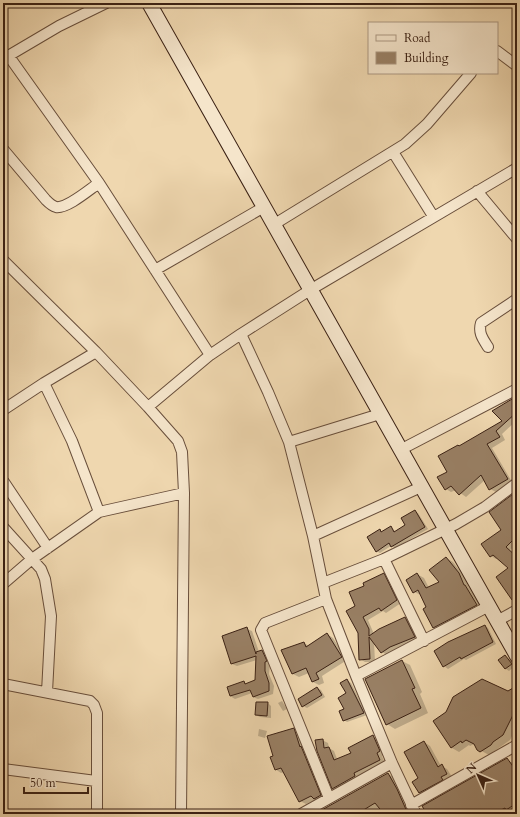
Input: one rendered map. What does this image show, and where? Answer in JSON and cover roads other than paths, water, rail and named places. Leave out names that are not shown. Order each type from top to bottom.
[{"type":"main road","points":[[149,3],[517,656]]},
{"type":"street","points":[[106,3],[59,26],[5,57],[99,183],[210,355]]},
{"type":"street","points":[[498,52],[517,66]]},
{"type":"street","points":[[273,224],[404,144],[427,124],[470,74]]},
{"type":"street","points":[[3,149],[46,200],[52,205],[58,207],[63,206],[99,183]]},
{"type":"street","points":[[393,152],[433,216]]},
{"type":"street","points":[[148,407],[210,355],[241,334],[310,290],[433,216],[517,168]]},
{"type":"street","points":[[477,191],[517,239]]},
{"type":"street","points":[[155,270],[264,207]]},
{"type":"street","points":[[3,260],[96,352],[148,407],[178,441],[182,452],[184,493],[181,814]]},
{"type":"street","points":[[488,347],[479,329],[481,323],[517,299]]},
{"type":"street","points":[[241,334],[289,442],[313,536],[326,598],[356,676],[413,810],[517,744]]},
{"type":"street","points":[[3,410],[44,383],[96,352]]},
{"type":"street","points":[[44,383],[72,441],[99,512]]},
{"type":"street","points":[[400,450],[517,389]]},
{"type":"street","points":[[289,442],[380,414]]},
{"type":"street","points":[[4,482],[48,548]]},
{"type":"street","points":[[323,584],[384,559],[456,524],[480,510],[517,483]]},
{"type":"street","points":[[313,536],[421,487]]},
{"type":"street","points":[[3,584],[32,559],[99,512],[184,493]]},
{"type":"street","points":[[4,530],[32,559],[41,570],[45,579],[51,616],[47,692]]},
{"type":"street","points":[[384,559],[424,641]]},
{"type":"street","points":[[326,598],[265,623],[261,630],[329,798]]},
{"type":"street","points":[[356,676],[489,606]]},
{"type":"street","points":[[497,621],[517,610]]},
{"type":"street","points":[[3,684],[90,701],[94,705],[97,714],[96,814]]},
{"type":"street","points":[[301,814],[392,763]]},
{"type":"street","points":[[3,769],[96,781]]}]
